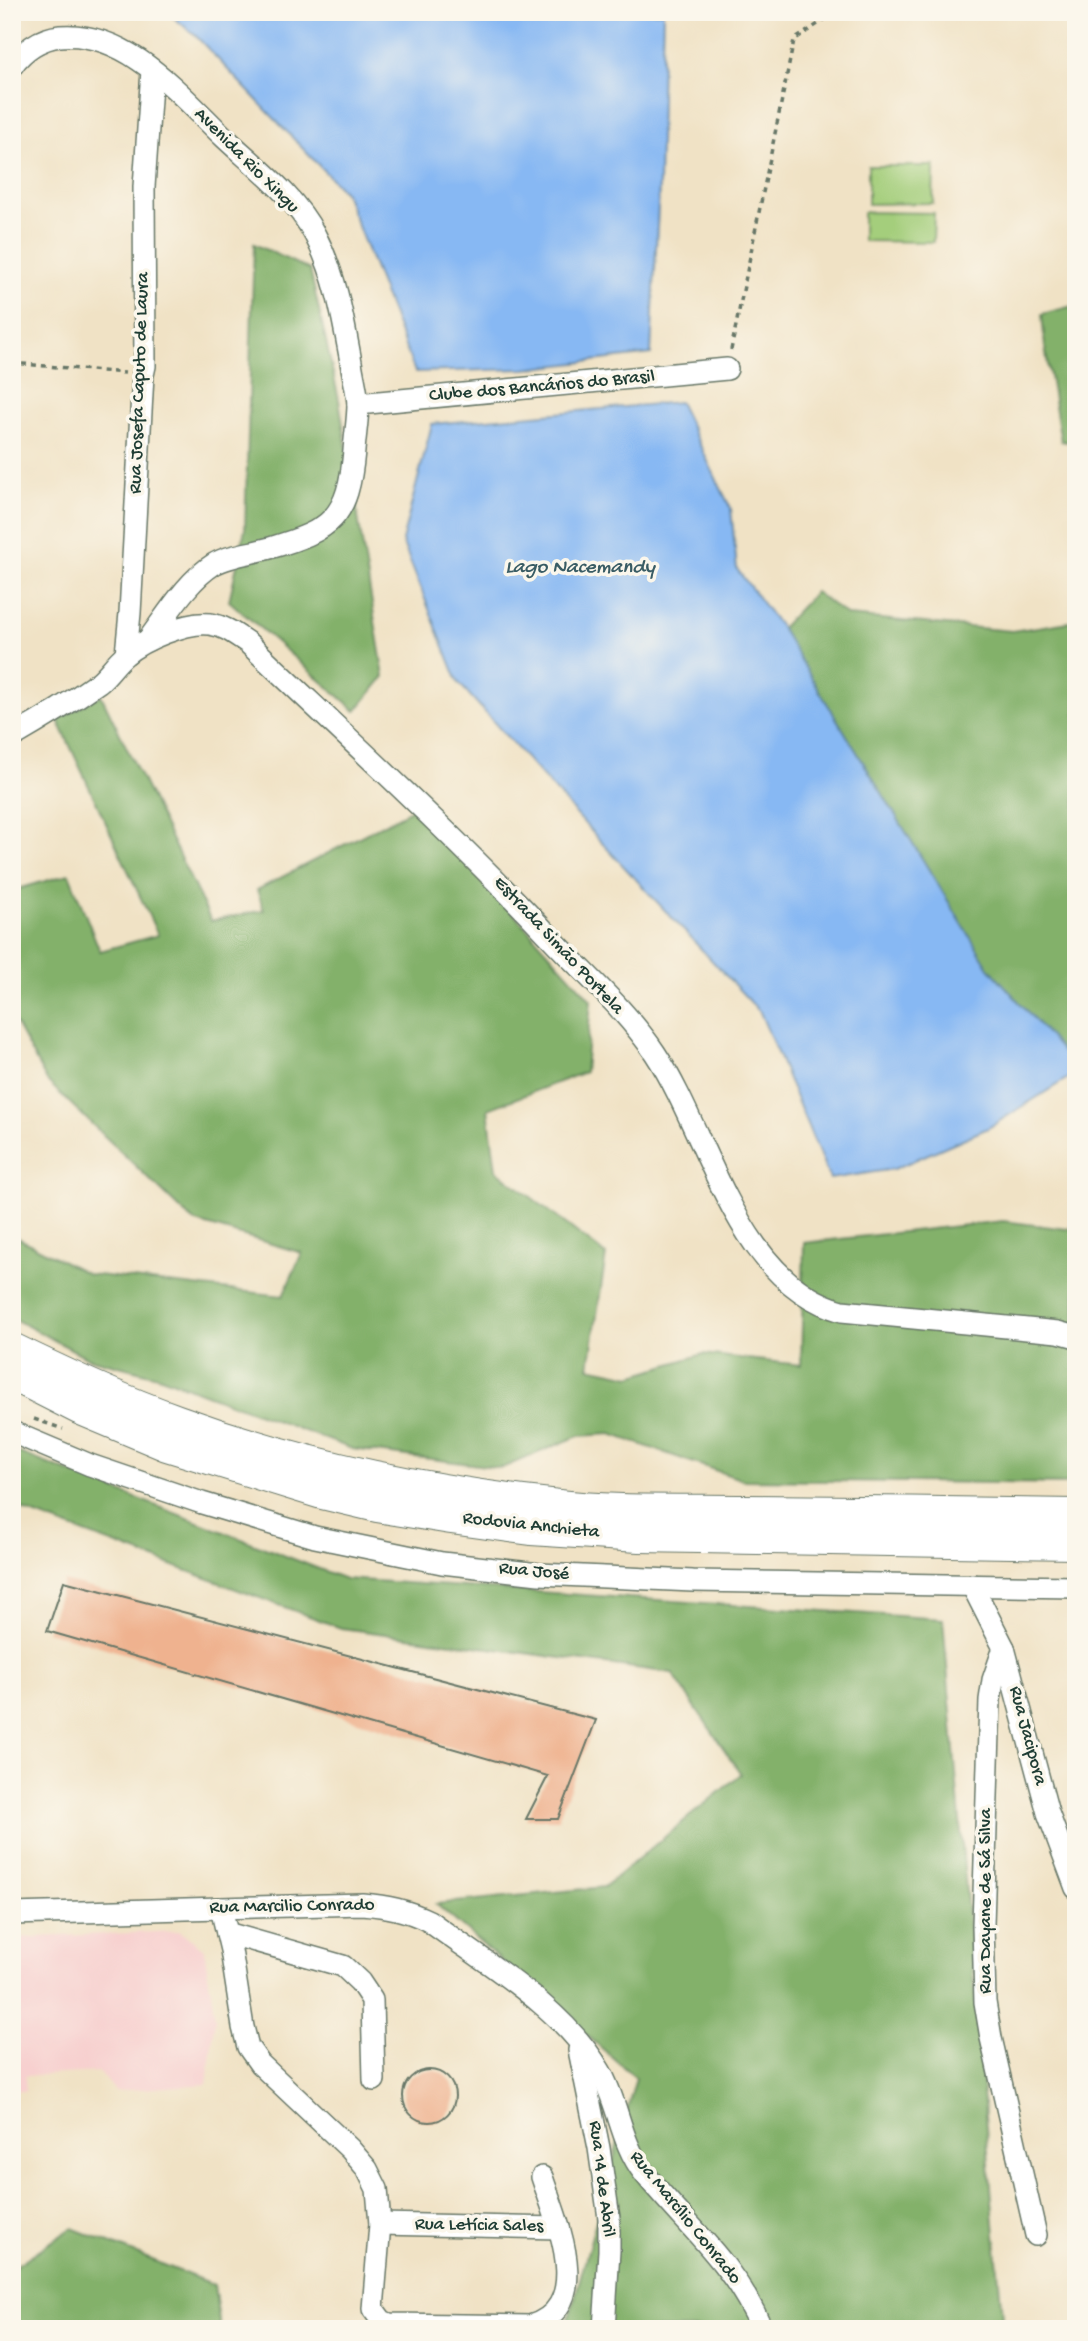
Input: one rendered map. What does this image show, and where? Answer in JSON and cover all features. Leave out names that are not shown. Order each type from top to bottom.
[{"type":"highway","name":"Rodovia Anchieta","points":[[12,1349],[88,1385],[177,1421],[239,1442],[334,1469],[472,1495],[553,1506],[629,1509],[1076,1515]]},
{"type":"highway","name":"Rodovia Anchieta","points":[[12,1374],[79,1408],[167,1445],[322,1493],[377,1506],[451,1518],[531,1529],[639,1536],[1076,1543]]},
{"type":"street","name":"Avenida Rio Xingu","points":[[12,66],[33,45],[52,37],[71,35],[115,45],[152,70],[288,198],[315,234],[331,272],[342,311],[358,404],[352,478],[346,499],[332,520],[309,537],[215,563],[198,577],[148,640]]},
{"type":"street","name":"Rua Josefa Caputo de Laura","points":[[126,654],[145,366],[144,187],[152,70]]},
{"type":"street","name":"Clube dos Bancários do Brasil","points":[[358,404],[727,369]]},
{"type":"street","name":"Estrada Simão Portela","points":[[12,737],[56,712],[102,679],[126,654],[148,640],[186,626],[209,624],[229,630],[248,643],[481,864],[637,1029],[669,1077],[755,1248],[768,1264],[807,1298],[842,1311],[1058,1332],[1076,1337]]},
{"type":"street","name":"Rua José","points":[[12,1432],[102,1469],[315,1537],[442,1563],[539,1574],[679,1580],[1076,1587]]},
{"type":"street","name":"Rua Jacipora","points":[[972,1586],[1004,1648],[1048,1813],[1076,1888]]},
{"type":"street","name":"Rua Dayane de Sá Silva","points":[[1004,1648],[989,1700],[983,1966],[991,2038],[1036,2235]]},
{"type":"street","name":"Rua Marcilio Conrado","points":[[12,1914],[362,1904],[388,1906],[411,1912],[429,1921],[551,2011],[572,2033]]},
{"type":"street","points":[[221,1908],[248,2047],[260,2064],[350,2149],[367,2169],[377,2189],[380,2224]]},
{"type":"street","points":[[227,1933],[343,1966],[360,1982],[372,2000],[374,2080]]},
{"type":"street","name":"Rua 14 de Abril","points":[[572,2033],[585,2072],[609,2218],[604,2329]]},
{"type":"street","name":"Rua Marcílio Conrado","points":[[572,2033],[599,2070],[633,2158],[720,2257],[738,2282],[762,2329]]},
{"type":"street","points":[[542,2177],[559,2228]]},
{"type":"street","name":"Rua Letícia Sales","points":[[380,2224],[559,2228],[568,2259],[568,2277],[558,2306],[541,2323],[530,2326],[389,2324],[373,2309],[380,2224]]},
{"type":"path","points":[[727,369],[794,40],[836,12]]},
{"type":"path","points":[[12,363],[143,374]]},
{"type":"shaded area","points":[[180,1931],[204,1949],[215,2019],[207,2084],[115,2091],[100,2072],[25,2076],[26,2091],[12,2091],[12,1938]]},
{"type":"green space","points":[[868,166],[934,166],[933,203],[868,204]]},
{"type":"green space","points":[[863,212],[934,213],[933,242],[863,241]]},
{"type":"green space","points":[[254,244],[310,270],[339,400],[384,677],[356,711],[229,601],[245,529]]},
{"type":"green space","points":[[1076,305],[1076,443],[1061,441],[1042,314]]},
{"type":"green space","points":[[815,592],[848,616],[1012,631],[1076,621],[1076,1067],[989,968],[781,628]]},
{"type":"green space","points":[[101,695],[211,921],[264,910],[257,890],[413,809],[441,832],[591,1000],[585,1072],[488,1109],[496,1170],[606,1255],[589,1367],[631,1376],[703,1354],[801,1365],[804,1243],[1003,1221],[1067,1229],[1076,1225],[1076,1484],[743,1480],[611,1434],[578,1436],[502,1468],[352,1449],[161,1377],[88,1358],[12,1318],[12,1235],[88,1274],[283,1296],[302,1253],[193,1221],[47,1081],[12,1017],[12,879],[18,889],[69,874],[100,951],[158,935],[58,720]]},
{"type":"green space","points":[[12,1450],[345,1579],[943,1619],[1003,2329],[566,2329],[636,2078],[436,1904],[604,1887],[741,1774],[672,1673],[341,1628],[12,1506]]},
{"type":"green space","points":[[72,2228],[214,2285],[220,2329],[12,2329],[12,2268]]},
{"type":"water","points":[[167,12],[663,12],[651,354],[525,369],[415,372],[345,193],[195,35]]},
{"type":"water","name":"Lago Nacemandy","points":[[679,402],[731,509],[737,569],[781,628],[989,968],[1076,1067],[1076,1073],[988,1128],[894,1169],[830,1179],[760,1012],[602,843],[458,682],[402,541],[432,424]]},
{"type":"building","points":[[64,1581],[596,1720],[558,1819],[526,1819],[548,1776],[47,1631]]},
{"type":"building","points":[[429,2070],[439,2072],[447,2078],[453,2086],[453,2106],[447,2114],[439,2120],[429,2122],[419,2120],[411,2114],[405,2106],[403,2096],[405,2086],[411,2078],[419,2072]]}]
